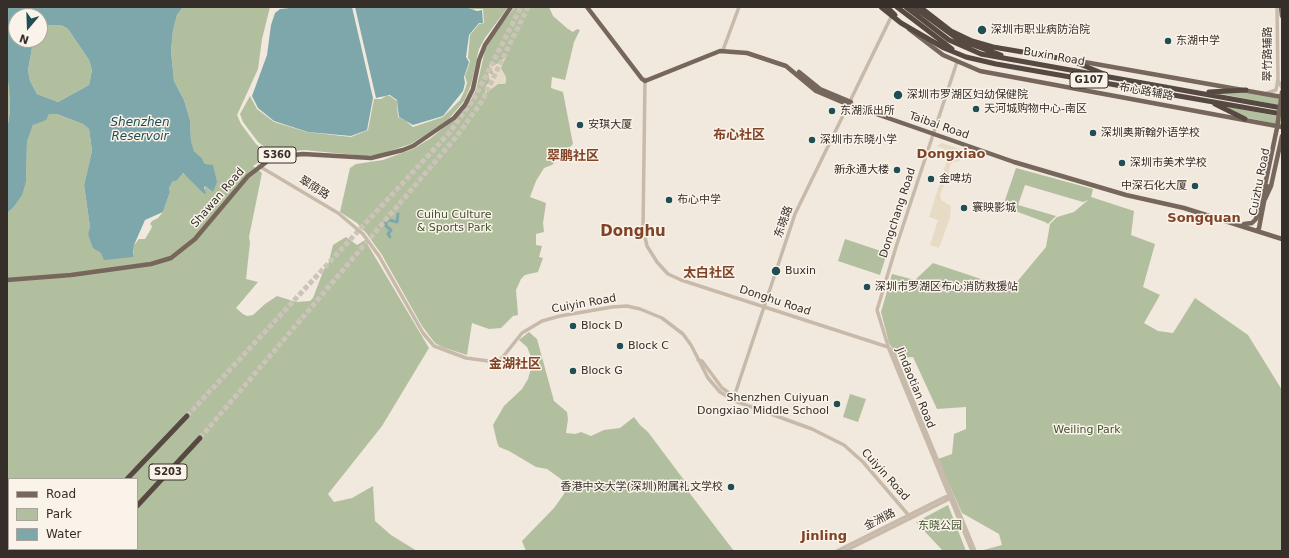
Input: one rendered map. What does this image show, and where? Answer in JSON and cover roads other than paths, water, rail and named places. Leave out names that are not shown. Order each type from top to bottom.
[{"type":"highway","name":"G107","points":[[881,7],[901,23]]},
{"type":"highway","points":[[887,7],[901,23]]},
{"type":"highway","name":"Buxin Road","points":[[897,7],[943,43],[960,53],[976,59]]},
{"type":"highway","name":"Buxin Road","points":[[906,7],[958,45],[980,54],[1282,108]]},
{"type":"highway","points":[[914,7],[959,40],[1014,60]]},
{"type":"highway","name":"G107","points":[[920,7],[951,31],[972,41],[994,47],[1070,60],[1114,78]]},
{"type":"highway","name":"Buxin Road","points":[[901,23],[950,51],[976,59],[1282,114]]},
{"type":"highway","points":[[1200,93],[1246,90]]},
{"type":"highway","points":[[1202,99],[1221,106],[1245,119]]},
{"type":"highway","name":"S203","points":[[128,478],[187,416]]},
{"type":"highway","name":"S203","points":[[138,505],[200,438]]},
{"type":"main road","name":"Shawan Road","points":[[7,280],[71,275],[151,264],[171,258],[195,239],[244,180],[259,166],[273,157],[288,154],[361,158],[380,157],[403,150],[426,138],[454,118],[465,105],[474,89],[479,60],[485,45],[511,7]]},
{"type":"main road","points":[[587,7],[594,14]]},
{"type":"main road","points":[[590,7],[642,79],[645,80]]},
{"type":"main road","points":[[1281,7],[1282,15]]},
{"type":"main road","name":"布心路辅路","points":[[901,23],[929,45],[957,62],[986,72],[1282,127]]},
{"type":"main road","name":"Taibai Road","points":[[645,80],[723,49],[751,54],[783,65],[793,71],[816,91],[848,103],[1031,165],[1130,193],[1179,204],[1244,224],[1282,239]]},
{"type":"main road","name":"布心路辅路","points":[[1070,60],[1282,97]]},
{"type":"main road","name":"Cuizhu Road","points":[[1257,229],[1265,199],[1282,92]]},
{"type":"main road","name":"Cuizhu Road","points":[[1257,229],[1282,114]]},
{"type":"main road","points":[[1262,191],[1274,136],[1272,128],[1266,123]]},
{"type":"main road","name":"Taibai Road","points":[[934,132],[1025,166],[1130,196],[1184,208],[1282,236]]},
{"type":"main road","points":[[1265,199],[1271,186],[1282,135],[1277,132],[1274,136]]},
{"type":"main road","name":"Cuizhu Road","points":[[1244,224],[1249,224],[1255,220],[1262,191],[1266,186]]},
{"type":"street","points":[[723,49],[738,7]]},
{"type":"street","name":"翠竹路辅路","points":[[1266,93],[1273,93],[1276,90],[1278,79],[1277,7]]},
{"type":"street","name":"东晓路","points":[[698,360],[702,362],[722,388],[732,395],[735,395],[795,214],[892,15]]},
{"type":"street","name":"Dongchang Road","points":[[888,347],[879,319],[877,307],[957,62]]},
{"type":"street","points":[[1278,79],[1282,88]]},
{"type":"street","name":"Donghu Road","points":[[645,80],[643,229],[652,256],[663,269],[677,278],[888,347]]},
{"type":"street","name":"翠荫路","points":[[259,166],[338,213],[363,234],[379,256],[423,333],[434,346],[442,350],[466,358],[496,362],[502,358],[522,333],[542,321],[579,312],[626,306],[648,312],[672,325],[688,340],[698,360]]},
{"type":"street","name":"Jindaotian Road","points":[[888,347],[892,352],[972,551]]},
{"type":"street","name":"Cuiyin Road","points":[[698,360],[711,383],[728,397],[812,429],[844,445],[863,462],[910,516]]},
{"type":"street","name":"Jindaotian Road","points":[[950,497],[962,517],[975,551]]},
{"type":"street","name":"金洲路","points":[[837,551],[950,497]]},
{"type":"street","name":"金洲路","points":[[845,551],[910,516]]},
{"type":"water","name":"Shenzhen Reservoir","points":[[7,7],[183,7],[177,15],[173,30],[171,51],[174,81],[184,100],[190,120],[191,141],[194,151],[202,158],[205,164],[213,165],[217,182],[213,192],[205,186],[204,188],[206,193],[204,194],[183,173],[176,181],[173,181],[169,188],[170,192],[163,212],[145,220],[134,245],[133,257],[104,260],[101,253],[93,248],[88,234],[90,227],[84,185],[92,151],[89,129],[83,124],[57,114],[49,114],[46,120],[33,125],[27,142],[26,182],[22,195],[12,209],[7,213],[7,130],[10,112],[9,86],[7,80]],"holes":[[[8,8],[48,8],[49,25],[61,25],[68,29],[89,60],[92,70],[89,85],[58,102],[37,94],[30,81],[28,70],[32,48],[8,48]]]},
{"type":"water","points":[[299,7],[352,7],[373,98],[367,130],[351,136],[308,132],[274,121],[258,108],[252,96],[267,55],[271,25],[275,13],[280,9]]},
{"type":"water","points":[[355,7],[466,7],[477,11],[482,10],[483,23],[479,23],[469,35],[466,57],[469,62],[464,77],[465,83],[463,91],[443,116],[413,125],[399,117],[397,100],[390,95],[376,98]]},
{"type":"waterway","points":[[390,237],[388,234],[391,230],[386,226],[386,222],[389,220],[397,222],[398,214]]},
{"type":"tunnel","points":[[187,416],[450,132],[475,97],[521,7]]},
{"type":"tunnel","points":[[200,438],[457,136],[482,101],[528,7]]},
{"type":"place","name":"深圳市职业病防治院","points":[[982,30]]},
{"type":"place","name":"东湖中学","points":[[1168,41]]},
{"type":"place","name":"深圳市罗湖区妇幼保健院","points":[[898,95]]},
{"type":"place","name":"天河城购物中心-南区","points":[[976,109]]},
{"type":"place","name":"东湖派出所","points":[[832,111]]},
{"type":"place","name":"安琪大厦","points":[[580,125]]},
{"type":"place","name":"深圳奥斯翰外语学校","points":[[1093,133]]},
{"type":"place","name":"深圳市东晓小学","points":[[812,140]]},
{"type":"place","name":"深圳市美术学校","points":[[1122,163]]},
{"type":"place","name":"新永通大楼","points":[[897,170]]},
{"type":"place","name":"金啤坊","points":[[931,179]]},
{"type":"place","name":"中深石化大厦","points":[[1195,186]]},
{"type":"place","name":"布心中学","points":[[669,200]]},
{"type":"place","name":"寰映影城","points":[[964,208]]},
{"type":"place","name":"Buxin","points":[[776,271]]},
{"type":"place","name":"深圳市罗湖区布心消防救援站","points":[[867,287]]},
{"type":"place","name":"Block D","points":[[573,326]]},
{"type":"place","name":"Block C","points":[[620,346]]},
{"type":"place","name":"Block G","points":[[573,371]]},
{"type":"place","name":"Shenzhen Cuiyuan Dongxiao Middle School","points":[[837,404]]},
{"type":"place","name":"香港中文大学(深圳)附属礼文学校","points":[[731,487]]},
{"type":"district","name":"布心社区","points":[[739,136]]},
{"type":"district","name":"Dongxiao","points":[[951,155]]},
{"type":"district","name":"翠鹏社区","points":[[573,157]]},
{"type":"district","name":"Songquan","points":[[1204,219]]},
{"type":"district","name":"Donghu","points":[[633,232]]},
{"type":"district","name":"太白社区","points":[[709,274]]},
{"type":"district","name":"金湖社区","points":[[515,365]]},
{"type":"district","name":"Jinling","points":[[824,537]]},
{"type":"park label","name":"Cuihu Culture & Sports Park","points":[[454,221]]},
{"type":"park label","name":"Weiling Park","points":[[1087,430]]},
{"type":"park label","name":"东晓公园","points":[[940,526]]}]
